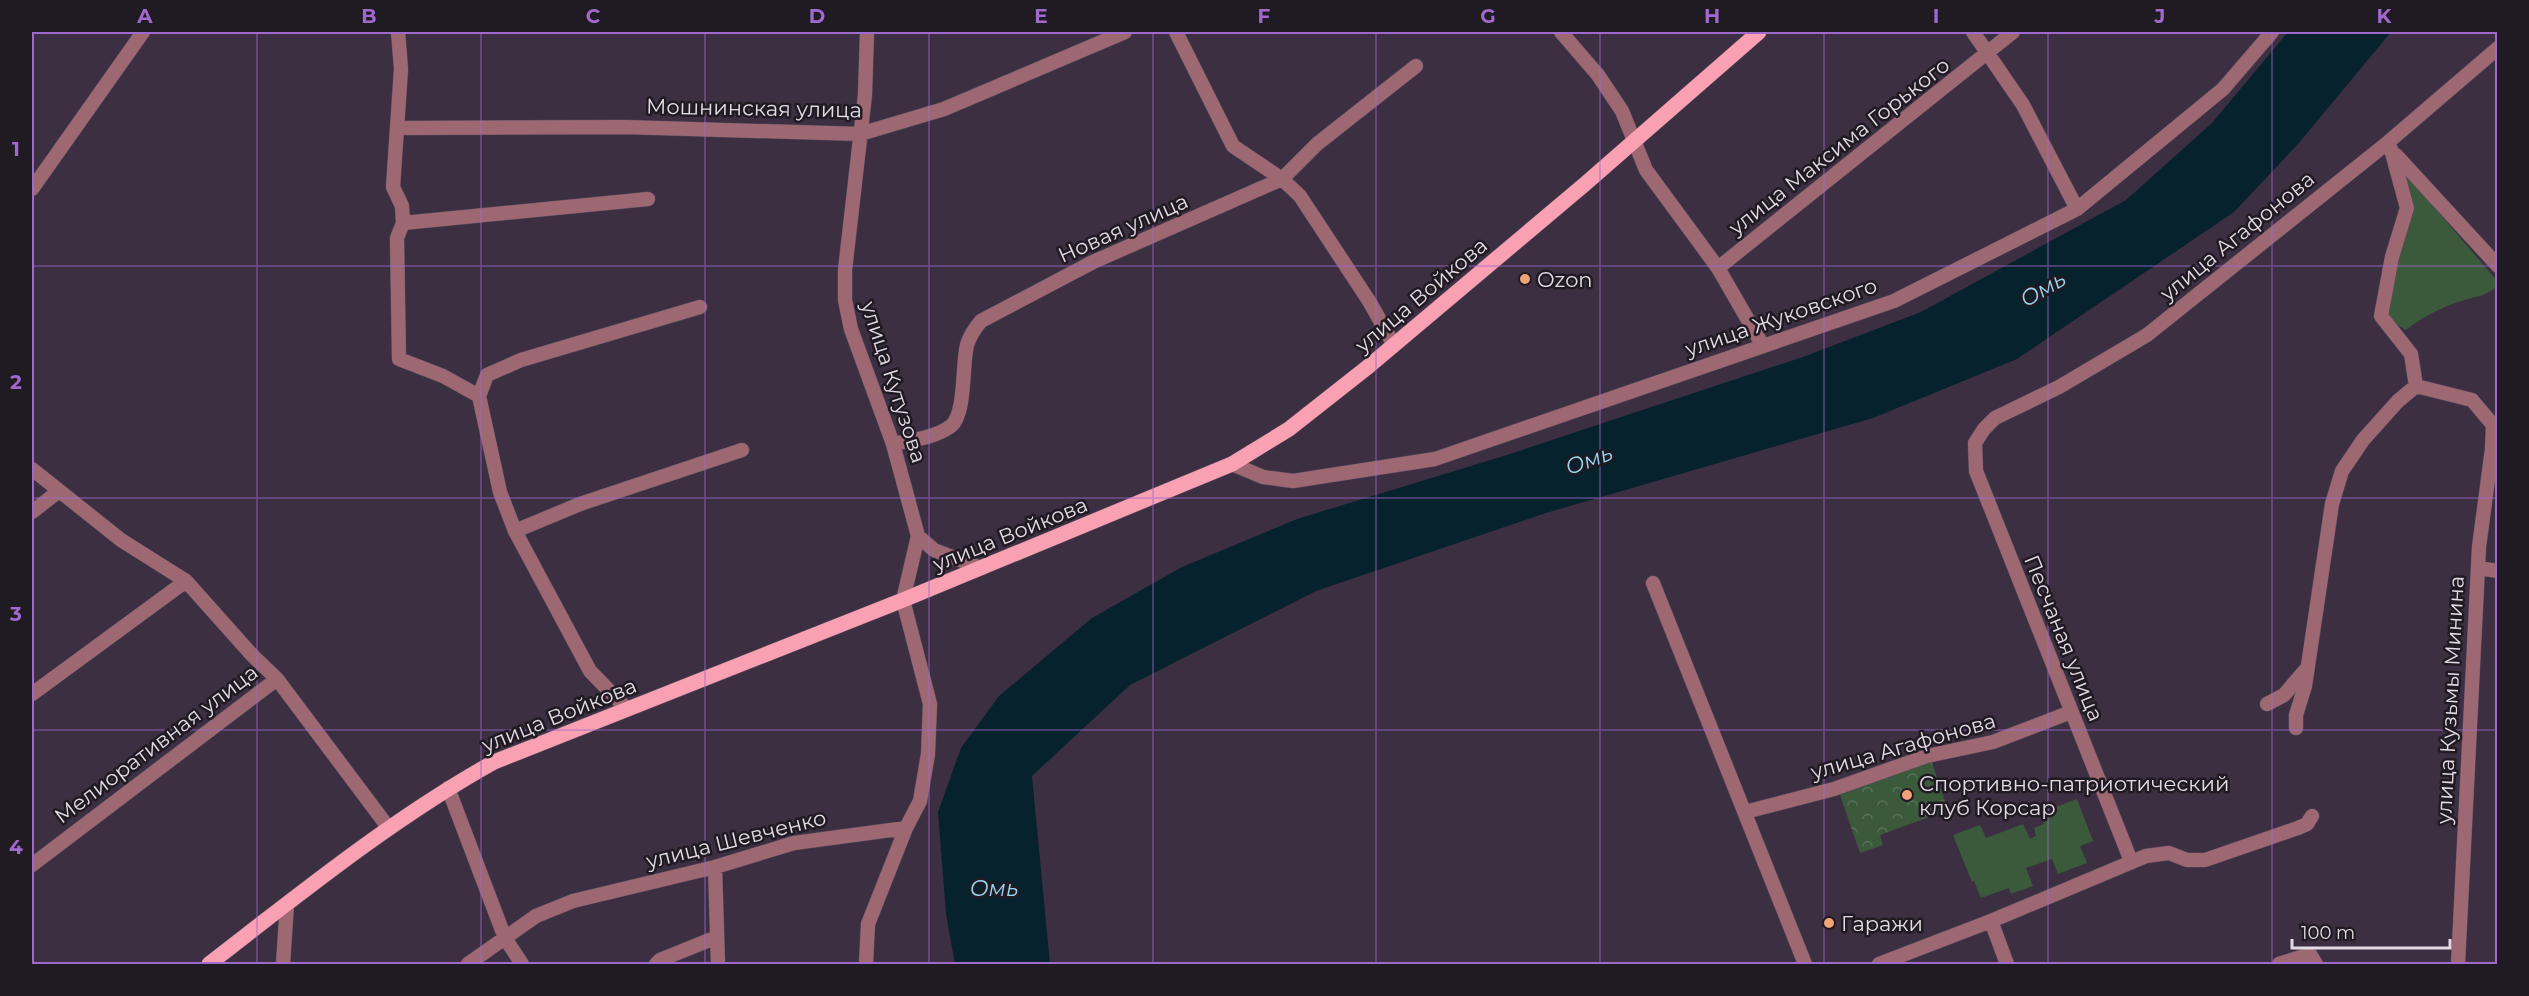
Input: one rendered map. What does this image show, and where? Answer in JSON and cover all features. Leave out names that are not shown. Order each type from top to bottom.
[{"type":"main road","name":"улица Войкова","points":[[209,964],[388,827],[448,788],[494,762],[903,600],[1232,464],[1289,429],[1394,345],[1633,143],[1759,32]]},
{"type":"street","points":[[32,189],[143,32]]},
{"type":"street","points":[[398,32],[401,69],[399,128],[393,187],[402,206],[403,223],[398,238],[399,359],[443,376],[479,396]]},
{"type":"street","name":"улица Кутузова","points":[[867,32],[865,95],[845,270],[845,300],[852,329],[893,444],[918,536],[903,600]]},
{"type":"street","name":"Мошнинская улица","points":[[399,128],[624,127],[860,134],[944,108],[1125,32]]},
{"type":"street","points":[[1176,32],[1233,146],[1282,179],[1300,196],[1369,301],[1394,345]]},
{"type":"street","points":[[1561,32],[1598,75],[1622,111],[1633,143],[1646,170],[1718,268],[1763,346]]},
{"type":"street","points":[[1973,32],[2023,105],[2077,209]]},
{"type":"street","name":"улица Максима Горького","points":[[1718,268],[1989,54],[2013,32]]},
{"type":"street","name":"улица Жуковского","points":[[1232,464],[1263,477],[1293,481],[1435,459],[1894,301],[2077,209],[2223,89],[2272,32]]},
{"type":"street","name":"улица Агафонова","points":[[1984,429],[1995,418],[2059,387],[2147,335],[2389,147],[2498,48]]},
{"type":"street","name":"Новая улица","points":[[893,444],[934,434],[952,425],[959,410],[967,345],[971,334],[981,321],[1093,262],[1282,179],[1317,144],[1416,66]]},
{"type":"street","points":[[2389,147],[2498,267]]},
{"type":"street","points":[[2389,147],[2396,162],[2407,208],[2392,257],[2381,316],[2411,354],[2416,386]]},
{"type":"street","points":[[403,223],[648,199]]},
{"type":"street","points":[[627,710],[590,671],[516,531],[500,492],[479,396],[487,375],[521,360],[700,308]]},
{"type":"street","points":[[2416,386],[2472,400],[2498,418]]},
{"type":"street","points":[[2296,728],[2332,504],[2342,471],[2363,440],[2398,401],[2416,386]]},
{"type":"street","name":"улица Кузьмы Минина","points":[[2458,964],[2478,568],[2495,445],[2493,425],[2472,400]]},
{"type":"street","name":"Песчаная улица","points":[[1984,429],[1975,443],[1976,471],[2131,861]]},
{"type":"street","points":[[516,531],[580,504],[742,450]]},
{"type":"street","points":[[32,469],[121,540],[186,581],[252,655],[277,679],[388,827]]},
{"type":"street","points":[[32,512],[59,491]]},
{"type":"street","points":[[918,536],[934,550],[981,568]]},
{"type":"street","points":[[2478,568],[2498,571]]},
{"type":"street","points":[[32,694],[186,581]]},
{"type":"street","points":[[1653,583],[1805,964]]},
{"type":"street","points":[[866,964],[868,924],[906,828],[920,801],[928,754],[930,704],[903,600]]},
{"type":"street","points":[[2267,704],[2284,695],[2307,668]]},
{"type":"street","name":"Мелиоративная улица","points":[[32,865],[277,679]]},
{"type":"street","name":"улица Агафонова","points":[[1745,812],[1834,789],[1927,756],[1993,742],[2071,712]]},
{"type":"street","points":[[448,788],[505,938],[522,964]]},
{"type":"street","points":[[1879,964],[1991,921],[2131,861],[2169,853],[2187,860],[2205,860],[2298,828],[2307,824],[2312,816]]},
{"type":"street","name":"улица Шевченко","points":[[468,964],[536,916],[573,901],[715,867],[794,843],[906,828]]},
{"type":"street","points":[[715,867],[718,964]]},
{"type":"street","points":[[283,964],[287,904]]},
{"type":"street","points":[[1991,921],[2007,964]]},
{"type":"street","points":[[656,964],[660,960],[717,937]]},
{"type":"street","points":[[2278,964],[2310,954],[2316,964]]},
{"type":"green space","points":[[2400,167],[2497,281],[2497,286],[2489,292],[2440,309],[2406,330],[2384,317],[2409,213]]},
{"type":"green space","points":[[1931,760],[1948,810],[1880,835],[1883,845],[1860,853],[1839,792]]},
{"type":"green space","points":[[2077,799],[2093,841],[2080,846],[2087,863],[2058,874],[2052,859],[2026,868],[2033,886],[2011,894],[2009,888],[1981,898],[1953,835],[1980,825],[1986,838],[2023,824],[2030,839],[2036,836],[2034,828],[2044,824],[2040,813]]},
{"type":"water","name":"Омь","points":[[2288,32],[2391,32],[2298,144],[2234,212],[2017,359],[1873,418],[1546,513],[1316,591],[1130,685],[1032,776],[1050,964],[955,964],[946,914],[938,812],[961,748],[999,696],[1092,618],[1182,567],[1297,519],[1507,455],[1803,357],[1921,312],[2126,200],[2212,123]]},
{"type":"place","name":"Ozon","points":[[1525,279]]},
{"type":"place","name":"Спортивно-патриотический клуб Корсар","points":[[1907,795]]},
{"type":"place","name":"Гаражи","points":[[1829,923]]}]
